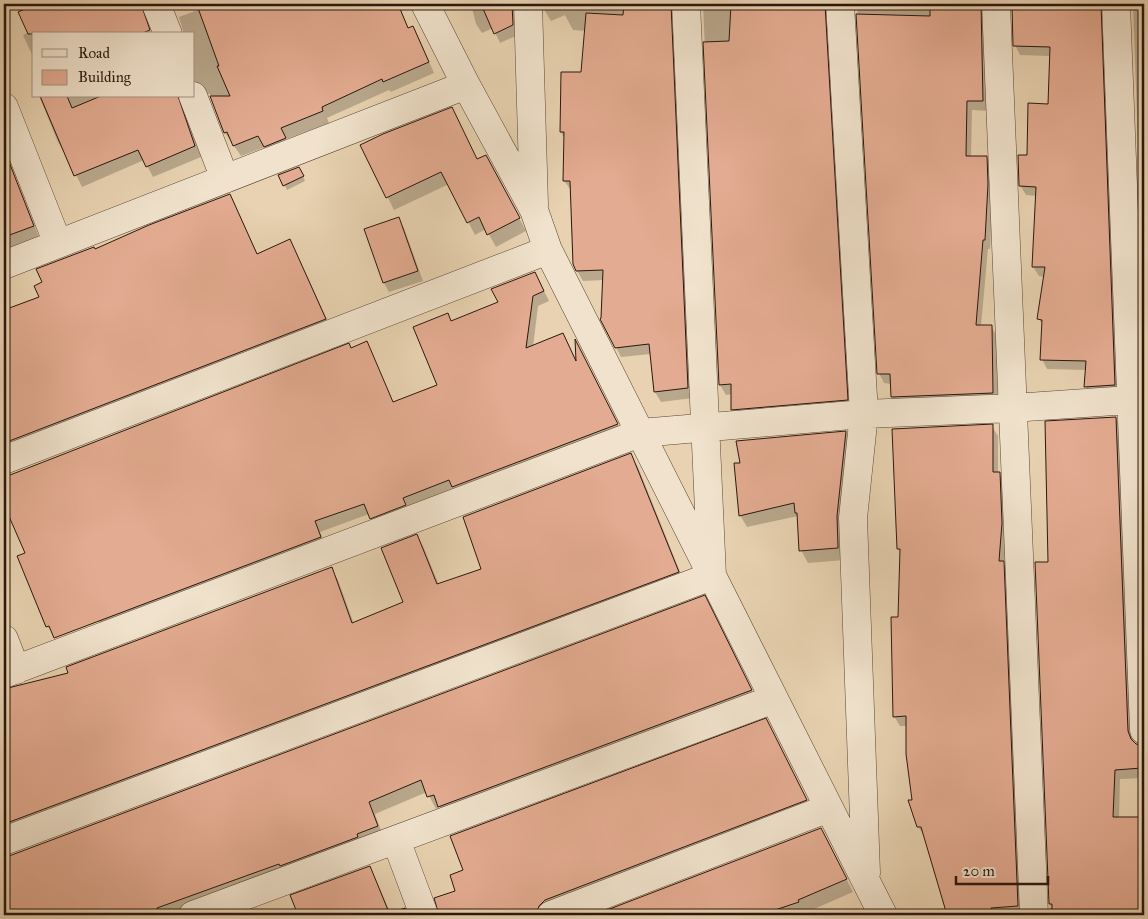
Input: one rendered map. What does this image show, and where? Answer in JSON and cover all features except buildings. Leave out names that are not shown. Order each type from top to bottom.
[{"type":"street","points":[[156,4],[167,32]]},
{"type":"street","points":[[425,4],[466,85],[534,210],[548,250],[883,915]]},
{"type":"street","points":[[528,4],[534,210]]},
{"type":"street","points":[[686,4],[712,576]]},
{"type":"street","points":[[840,4],[864,414],[853,518],[866,883]]},
{"type":"street","points":[[996,4],[1034,915]]},
{"type":"street","points":[[1116,4],[1138,399],[1144,730]]},
{"type":"street","points":[[4,265],[466,85]]},
{"type":"street","points":[[194,98],[225,179]]},
{"type":"street","points":[[4,107],[58,244]]},
{"type":"street","points":[[4,460],[548,250]]},
{"type":"street","points":[[4,639],[10,672],[640,433],[864,414],[1012,408],[1138,399]]},
{"type":"street","points":[[4,841],[712,576]]},
{"type":"street","points":[[193,915],[774,699]]},
{"type":"street","points":[[551,915],[829,808]]},
{"type":"street","points":[[396,840],[424,915]]}]
